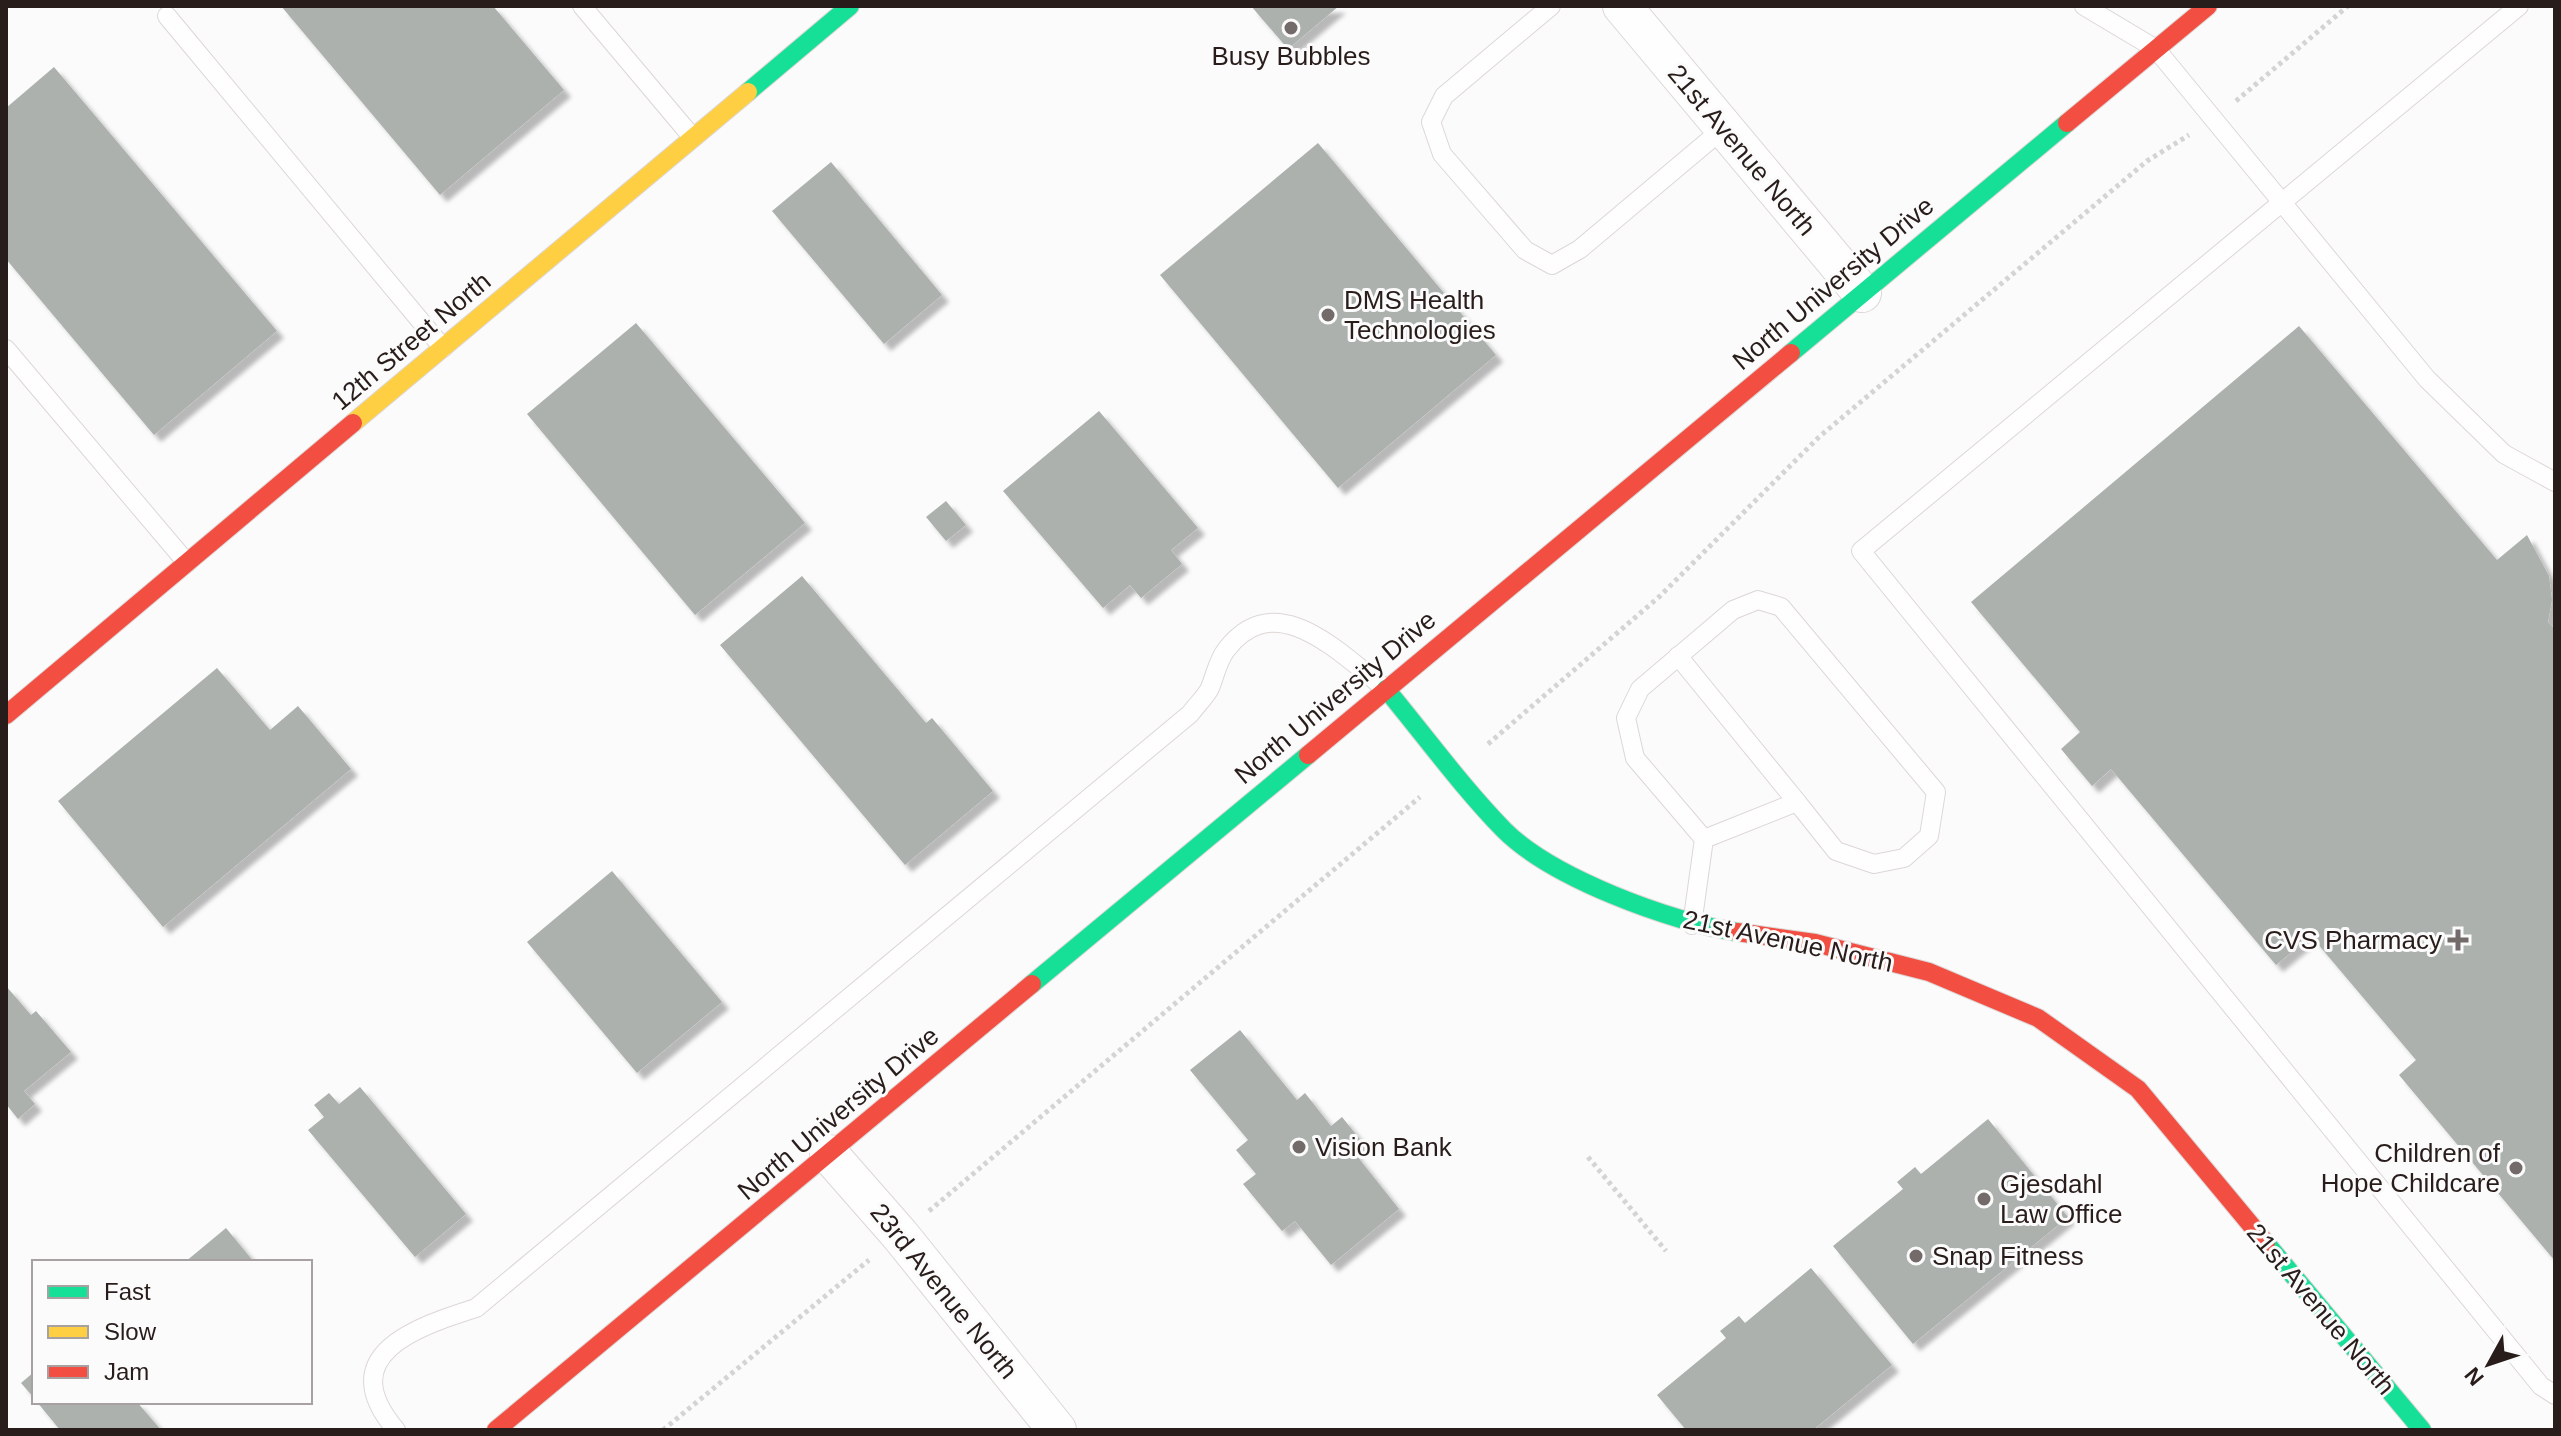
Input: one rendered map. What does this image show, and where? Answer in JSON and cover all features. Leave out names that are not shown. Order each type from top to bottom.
[{"type":"street","name":"12th Street North","points":[[6,715],[850,6]]},
{"type":"street","name":"21st Avenue North","points":[[1622,6],[1862,293]]},
{"type":"street","name":"North University Drive","points":[[496,1430],[2208,6]]},
{"type":"street","name":"21st Avenue North","points":[[1386,689],[1506,832],[1574,878],[1692,925],[1815,943],[1929,972],[2038,1018],[2138,1089],[2422,1430]]},
{"type":"street","name":"23rd Avenue North","points":[[829,1154],[900,1235],[1057,1430]]},
{"type":"lane","points":[[582,6],[693,138]]},
{"type":"lane","points":[[819,6],[832,21]]},
{"type":"lane","points":[[1551,6],[1444,96],[1431,122],[1442,154],[1525,250],[1552,265],[1580,249],[1724,128]]},
{"type":"lane","points":[[2084,6],[2156,49],[2427,379],[2504,454],[2555,482]]},
{"type":"lane","points":[[2519,6],[1861,551],[2541,1386],[2555,1395]]},
{"type":"lane","points":[[167,16],[443,348]]},
{"type":"lane","points":[[6,349],[187,563]]},
{"type":"lane","points":[[1678,656],[1836,851],[1874,864],[1904,858],[1929,836],[1936,792],[1781,607],[1758,600],[1733,610],[1678,656],[1640,689],[1626,718],[1635,758],[1704,839],[1692,925]]},
{"type":"lane","points":[[396,1430],[384,1415],[374,1393],[381,1357],[398,1340],[420,1326],[476,1308],[1190,714],[1208,692],[1223,655],[1237,636],[1260,624],[1281,620],[1324,642],[1386,689]]},
{"type":"lane","points":[[1704,839],[1797,802]]},
{"type":"path","points":[[663,1430],[900,1235],[1659,597],[1819,437],[2147,161],[2214,120],[2348,6]]},
{"type":"path","points":[[1588,1157],[1666,1251]]},
{"type":"building","points":[[281,6],[493,6],[564,90],[440,195]]},
{"type":"building","name":"Busy Bubbles","points":[[1251,6],[1339,6],[1288,49]]},
{"type":"building","points":[[54,67],[277,331],[154,435],[6,259],[6,108]]},
{"type":"building","name":"DMS Health Technologies","points":[[1318,143],[1496,355],[1338,488],[1160,275]]},
{"type":"building","points":[[831,162],[942,295],[884,344],[772,211]]},
{"type":"building","points":[[636,323],[805,523],[695,615],[527,414]]},
{"type":"building","points":[[2299,326],[2497,560],[2527,535],[2549,576],[2552,600],[2548,622],[2555,629],[2555,1261],[2399,1075],[2416,1060],[2311,936],[2276,965],[2111,769],[2092,786],[2061,749],[2080,732],[1971,602]]},
{"type":"building","points":[[1099,411],[1198,528],[1171,550],[1182,564],[1141,598],[1130,585],[1103,608],[1003,491]]},
{"type":"building","points":[[946,501],[966,525],[946,541],[926,517]]},
{"type":"building","points":[[802,576],[926,723],[932,718],[993,791],[905,865],[720,645]]},
{"type":"building","points":[[217,668],[270,730],[298,706],[351,769],[163,927],[58,801]]},
{"type":"building","points":[[612,871],[722,1002],[637,1073],[527,942]]},
{"type":"building","points":[[6,986],[31,1015],[36,1011],[71,1052],[24,1091],[35,1104],[18,1119],[6,1104]]},
{"type":"building","name":"Vision Bank","points":[[1240,1030],[1297,1100],[1305,1093],[1331,1126],[1342,1117],[1363,1143],[1353,1151],[1399,1209],[1331,1265],[1295,1221],[1282,1231],[1243,1184],[1256,1174],[1236,1150],[1248,1140],[1190,1070]]},
{"type":"building","points":[[360,1087],[466,1214],[415,1257],[308,1130],[324,1117],[314,1105],[329,1093],[339,1104]]},
{"type":"building","points":[[1988,1119],[2068,1217],[1913,1344],[1833,1246],[1903,1189],[1897,1182],[1915,1167],[1921,1174]]},
{"type":"building","points":[[226,1228],[252,1260],[187,1260]]},
{"type":"building","points":[[1811,1268],[1892,1365],[1813,1430],[1686,1430],[1657,1395],[1726,1338],[1720,1331],[1739,1316],[1745,1323]]},
{"type":"building","points":[[32,1374],[32,1396],[21,1383]]},
{"type":"building","points":[[39,1404],[139,1404],[161,1430],[60,1430]]},
{"type":"traffic: fast","points":[[748,92],[850,6]]},
{"type":"traffic: fast","points":[[1791,353],[2067,123]]},
{"type":"traffic: fast","points":[[1386,689],[1473,796],[1525,848],[1581,881],[1614,895],[1680,919],[1737,932]]},
{"type":"traffic: fast","points":[[1032,984],[1308,755]]},
{"type":"traffic: fast","points":[[2266,1243],[2422,1430]]},
{"type":"traffic: slow","points":[[353,423],[748,92]]},
{"type":"traffic: jam","points":[[2067,123],[2208,6]]},
{"type":"traffic: jam","points":[[1308,755],[1791,353]]},
{"type":"traffic: jam","points":[[6,715],[353,423]]},
{"type":"traffic: jam","points":[[1737,932],[1815,943],[1929,972],[2038,1018],[2138,1089],[2266,1243]]},
{"type":"traffic: jam","points":[[496,1430],[1032,984]]},
{"type":"place","name":"Busy Bubbles","points":[[1291,28]]},
{"type":"place","name":"DMS Health Technologies","points":[[1328,315]]},
{"type":"place","name":"CVS Pharmacy","points":[[2458,940]]},
{"type":"place","name":"Vision Bank","points":[[1299,1147]]},
{"type":"place","name":"Children of Hope Childcare","points":[[2516,1168]]},
{"type":"place","name":"Gjesdahl Law Office","points":[[1984,1199]]},
{"type":"place","name":"Snap Fitness","points":[[1916,1256]]}]
